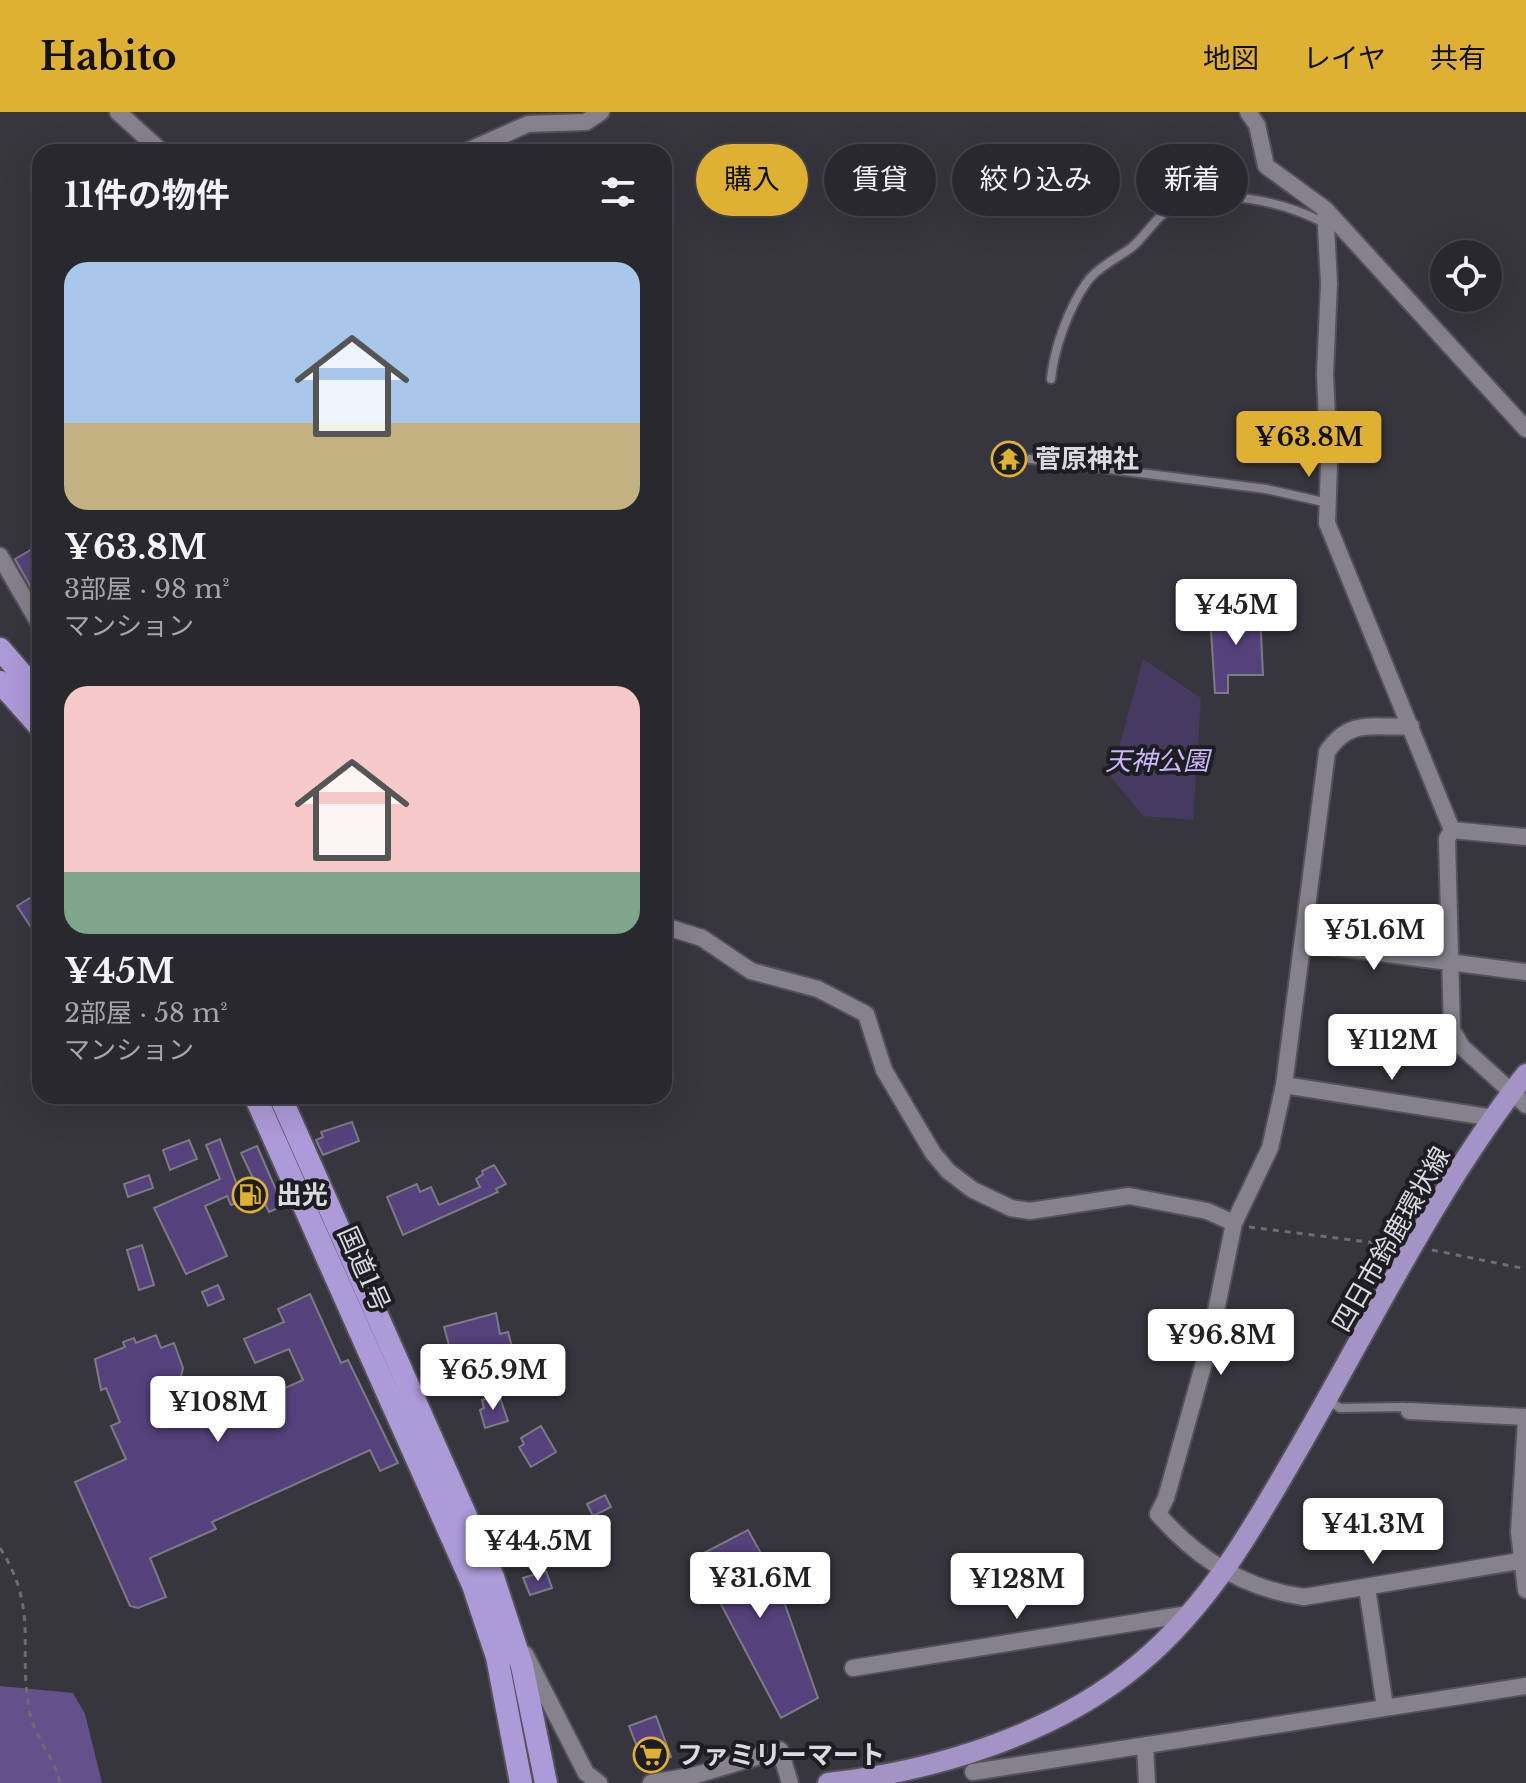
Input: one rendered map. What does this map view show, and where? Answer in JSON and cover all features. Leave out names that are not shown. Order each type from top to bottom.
[{"type":"highway","points":[[0,649],[32,686]]},
{"type":"highway","points":[[0,682],[32,718]]},
{"type":"highway","name":"国道1号","points":[[271,1104],[483,1581],[510,1623],[546,1783]]},
{"type":"highway","name":"国道1号","points":[[483,1581],[521,1783]]},
{"type":"main road","name":"四日市鈴鹿環状線","points":[[828,1783],[972,1770],[1139,1664],[1188,1614],[1224,1571],[1494,1118],[1519,1099],[1526,1074]]},
{"type":"street","points":[[118,112],[153,144]]},
{"type":"street","points":[[483,144],[528,124],[541,121],[586,122],[601,112]]},
{"type":"street","points":[[1248,112],[1257,125],[1266,166],[1325,216],[1526,429]]},
{"type":"street","points":[[1325,216],[1329,283],[1325,374],[1327,523],[1452,830]]},
{"type":"street","points":[[0,556],[32,611]]},
{"type":"street","points":[[1411,726],[1352,728],[1339,734],[1327,752],[1321,773],[1284,1085],[1270,1148],[1234,1223],[1209,1345],[1166,1498],[1158,1514],[1178,1537],[1224,1571],[1269,1592],[1304,1597],[1523,1561]]},
{"type":"street","points":[[1452,830],[1526,837]]},
{"type":"street","points":[[1452,830],[1447,839],[1454,1037],[1519,1099]]},
{"type":"street","points":[[672,929],[702,938],[751,971],[818,989],[866,1014],[884,1070],[933,1153],[948,1171],[973,1190],[1003,1205],[1030,1211],[1129,1196],[1207,1211],[1234,1223]]},
{"type":"street","points":[[1303,943],[1526,972]]},
{"type":"street","points":[[1284,1085],[1494,1118]]},
{"type":"street","points":[[1409,1411],[1526,1419],[1523,1561],[1526,1590]]},
{"type":"street","points":[[1367,1588],[1385,1707]]},
{"type":"street","points":[[853,1668],[1188,1614]]},
{"type":"street","points":[[510,1623],[586,1773],[599,1783]]},
{"type":"street","points":[[972,1770],[1145,1747],[1526,1686]]},
{"type":"street","points":[[1145,1747],[1147,1783]]},
{"type":"street","points":[[651,1783],[696,1775],[780,1750],[790,1783]]},
{"type":"lane","points":[[1051,379],[1059,342],[1088,281],[1135,245],[1165,212],[1178,204],[1220,198],[1267,202],[1325,216]]},
{"type":"lane","points":[[1030,459],[1266,489],[1328,503]]},
{"type":"lane","points":[[1327,1400],[1340,1408],[1404,1407],[1409,1411]]},
{"type":"path","points":[[1234,1223],[1470,1255],[1526,1269]]},
{"type":"path","points":[[0,1548],[24,1599],[28,1708],[60,1783]]},
{"type":"green space","name":"天神公園","points":[[1143,659],[1201,698],[1193,820],[1143,816],[1111,777]]},
{"type":"shaded area","points":[[0,1686],[73,1693],[85,1714],[102,1783],[0,1783]]},
{"type":"building","points":[[32,549],[32,589],[15,559]]},
{"type":"building","points":[[1260,612],[1263,675],[1228,675],[1228,693],[1215,693],[1210,614]]},
{"type":"building","points":[[32,897],[32,929],[17,906]]},
{"type":"building","points":[[352,1122],[359,1141],[323,1155],[316,1140],[323,1137],[321,1132]]},
{"type":"building","points":[[220,1139],[243,1201],[231,1205],[227,1196],[205,1206],[227,1256],[186,1274],[154,1208],[220,1179],[206,1145]]},
{"type":"building","points":[[189,1140],[197,1159],[170,1170],[163,1150]]},
{"type":"building","points":[[257,1146],[283,1206],[269,1212],[241,1153]]},
{"type":"building","points":[[494,1165],[506,1184],[496,1189],[498,1192],[403,1235],[387,1197],[417,1184],[420,1192],[431,1187],[439,1205],[480,1187],[476,1179],[483,1174],[482,1171]]},
{"type":"building","points":[[149,1175],[153,1188],[128,1197],[124,1184]]},
{"type":"building","points":[[142,1245],[154,1285],[139,1290],[127,1250]]},
{"type":"building","points":[[218,1285],[224,1299],[208,1306],[202,1292]]},
{"type":"building","points":[[310,1294],[341,1363],[348,1360],[398,1463],[380,1471],[370,1450],[212,1522],[216,1529],[150,1558],[166,1597],[138,1608],[130,1606],[75,1482],[126,1459],[111,1426],[120,1422],[106,1388],[101,1390],[95,1359],[125,1347],[123,1342],[134,1338],[136,1343],[156,1335],[161,1348],[174,1343],[183,1368],[175,1402],[195,1393],[209,1422],[303,1380],[289,1349],[255,1363],[244,1339],[284,1322],[278,1309]]},
{"type":"building","points":[[496,1313],[500,1334],[508,1332],[517,1365],[458,1378],[444,1327]]},
{"type":"building","points":[[499,1395],[508,1421],[485,1428],[480,1410],[484,1408],[482,1400]]},
{"type":"building","points":[[541,1426],[556,1452],[531,1467],[519,1447],[524,1444],[521,1438]]},
{"type":"building","points":[[605,1495],[611,1507],[593,1516],[587,1504]]},
{"type":"building","points":[[748,1530],[777,1582],[818,1698],[781,1718],[696,1557]]},
{"type":"building","points":[[546,1571],[552,1588],[530,1595],[523,1578]]},
{"type":"building","points":[[656,1716],[671,1757],[645,1767],[629,1726]]},
{"type":"place","name":"菅原神社","points":[[1009,459]]},
{"type":"place","name":"出光","points":[[250,1195]]},
{"type":"place","name":"ファミリーマート","points":[[651,1755]]}]
